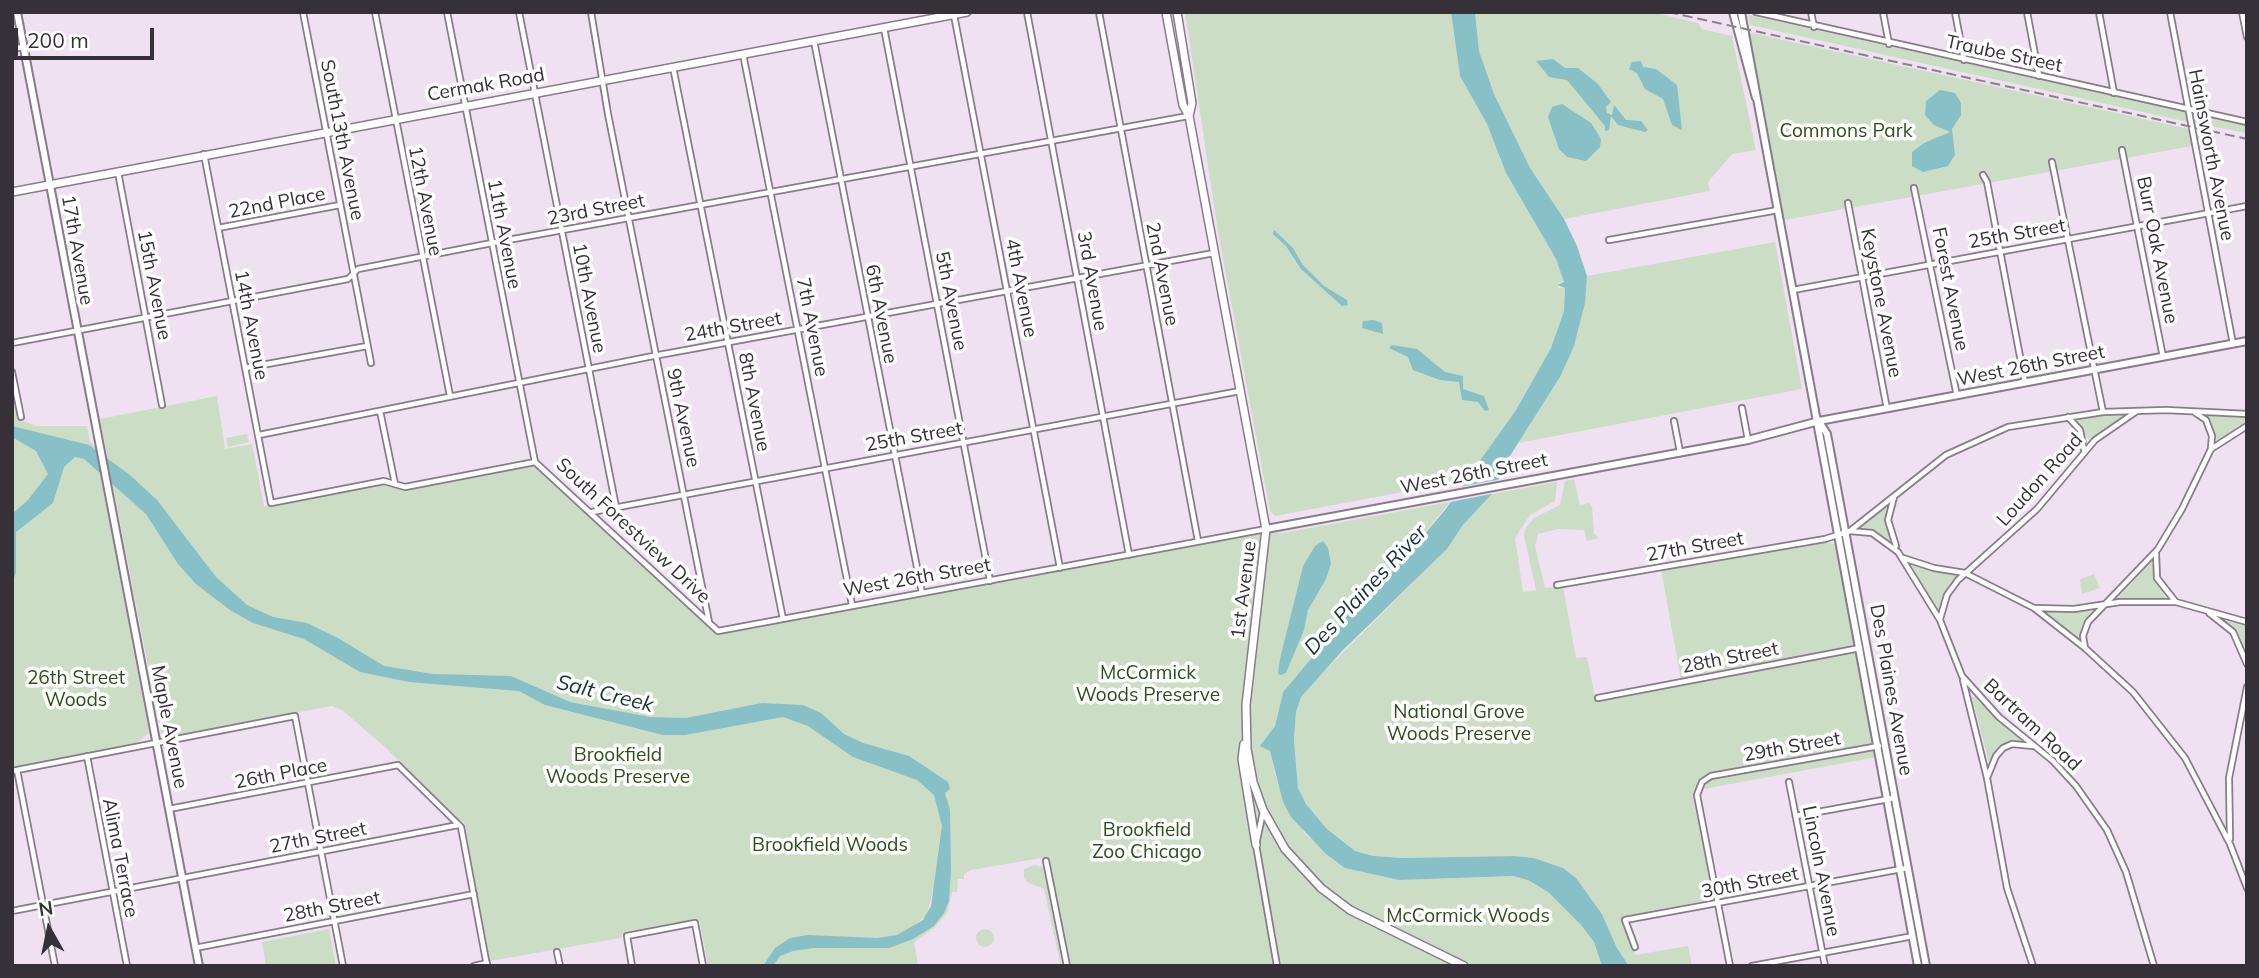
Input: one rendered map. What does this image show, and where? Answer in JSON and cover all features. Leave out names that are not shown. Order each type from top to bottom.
[{"type":"main road","name":"Cermak Road","points":[[12,192],[967,12]]},
{"type":"main road","name":"1st Avenue","points":[[1166,12],[1182,105],[1189,116],[1266,529],[1263,577],[1248,682],[1246,733],[1251,772],[1263,810],[1296,863],[1335,900],[1368,920],[1464,966]]},
{"type":"main road","name":"1st Avenue","points":[[1177,12],[1192,103],[1189,116]]},
{"type":"main road","points":[[1246,733],[1242,759],[1255,845]]},
{"type":"street","name":"17th Avenue","points":[[17,12],[75,331],[108,494]]},
{"type":"street","name":"South13th Avenue","points":[[303,12],[371,363]]},
{"type":"street","name":"12th Avenue","points":[[375,12],[450,396]]},
{"type":"street","name":"11th Avenue","points":[[447,12],[535,461]]},
{"type":"street","name":"10th Avenue","points":[[519,12],[616,507]]},
{"type":"street","name":"9th Avenue","points":[[591,12],[709,623]]},
{"type":"street","name":"3rd Avenue","points":[[1027,12],[1129,555]]},
{"type":"street","name":"2nd Avenue","points":[[1099,12],[1198,541]]},
{"type":"street","name":"Des Plaines Avenue","points":[[1733,12],[1751,89],[1756,99],[1819,421],[1826,434],[1885,745],[1890,798]]},
{"type":"street","name":"Des Plaines Avenue","points":[[1741,12],[1757,89],[1756,99]]},
{"type":"street","name":"Traube Street","points":[[1756,12],[1889,44],[2247,122]]},
{"type":"street","points":[[1811,12],[1814,27]]},
{"type":"street","points":[[1883,12],[1889,44]]},
{"type":"street","points":[[1955,12],[1964,60]]},
{"type":"street","points":[[2027,12],[2039,76]]},
{"type":"street","points":[[2099,12],[2114,93]]},
{"type":"street","name":"Hainsworth Avenue","points":[[2170,12],[2232,344]]},
{"type":"street","points":[[2242,12],[2247,37]]},
{"type":"street","name":"4th Avenue","points":[[954,14],[1060,568]]},
{"type":"street","name":"5th Avenue","points":[[884,27],[990,581]]},
{"type":"street","name":"6th Avenue","points":[[813,40],[922,593]]},
{"type":"street","points":[[12,49],[23,47]]},
{"type":"street","name":"7th Avenue","points":[[743,54],[852,606]]},
{"type":"street","name":"8th Avenue","points":[[673,66],[783,619]]},
{"type":"street","name":"23rd Street","points":[[12,343],[348,279],[358,269],[491,243],[1189,116]]},
{"type":"street","name":"Burr Oak Avenue","points":[[2122,150],[2163,357]]},
{"type":"street","name":"14th Avenue","points":[[204,154],[271,502],[384,481],[395,484]]},
{"type":"street","points":[[2052,162],[2103,412]]},
{"type":"street","name":"15th Avenue","points":[[118,171],[162,405]]},
{"type":"street","points":[[1983,174],[2025,383]]},
{"type":"street","name":"Forest Avenue","points":[[1914,188],[1957,396]]},
{"type":"street","name":"Keystone Avenue","points":[[1848,203],[1887,409]]},
{"type":"street","name":"22nd Place","points":[[218,228],[340,205]]},
{"type":"street","name":"25th Street","points":[[1793,290],[2247,206]]},
{"type":"street","points":[[1609,240],[1778,210]]},
{"type":"street","name":"24th Street","points":[[259,435],[656,355],[1214,253]]},
{"type":"street","name":"West 26th Street","points":[[709,623],[718,631],[1748,440],[1819,421],[2247,341]]},
{"type":"street","points":[[245,368],[368,346]]},
{"type":"street","points":[[12,372],[21,416]]},
{"type":"street","name":"25th Street","points":[[592,512],[1241,391]]},
{"type":"street","points":[[1742,408],[1748,440]]},
{"type":"street","points":[[1844,533],[1946,455],[2008,427],[2068,416],[2138,410],[2247,414]]},
{"type":"street","name":"Loudon Road","points":[[1965,573],[2037,509],[2084,451],[2106,430],[2138,410]]},
{"type":"street","points":[[380,411],[395,484],[405,487],[535,461]]},
{"type":"street","points":[[2085,649],[2086,625],[2158,549],[2182,509],[2211,449],[2212,436],[2206,420],[2193,411]]},
{"type":"street","points":[[2068,416],[2080,430],[2084,451]]},
{"type":"street","points":[[1674,421],[1680,452]]},
{"type":"street","points":[[2211,449],[2247,426]]},
{"type":"street","name":"South Forestview Drive","points":[[535,461],[709,623]]},
{"type":"street","name":"Maple Avenue","points":[[108,494],[199,966]]},
{"type":"street","points":[[1895,494],[1888,520],[1898,552]]},
{"type":"street","name":"Des Plaines Avenue","points":[[1844,533],[1858,648],[1904,869],[1916,935],[1918,966]]},
{"type":"street","name":"Bartram Road","points":[[1844,533],[1872,533],[1898,552],[1940,620],[1962,676],[1999,717],[2037,747],[2076,786],[2107,830],[2134,894],[2154,966]]},
{"type":"street","name":"27th Street","points":[[1557,586],[1844,533]]},
{"type":"street","points":[[2158,549],[2155,559],[2157,578],[2176,602]]},
{"type":"street","points":[[1903,558],[1934,568],[1965,573],[2034,608],[2133,692],[2185,758],[2230,844],[2247,888]]},
{"type":"street","points":[[1940,620],[1947,595],[1965,573]]},
{"type":"street","points":[[2034,608],[2074,609],[2106,603],[2176,602],[2247,622]]},
{"type":"street","points":[[2206,611],[2233,632],[2247,664]]},
{"type":"street","name":"28th Street","points":[[1598,698],[1867,646]]},
{"type":"street","points":[[1962,676],[1987,778],[2007,888],[2032,964],[2039,966]]},
{"type":"street","points":[[2230,844],[2230,778],[2247,687]]},
{"type":"street","points":[[55,966],[15,770],[295,716],[343,966]]},
{"type":"street","points":[[1987,778],[1996,756],[2003,748],[2012,744],[2037,747]]},
{"type":"street","name":"29th Street","points":[[1717,904],[1697,795],[1705,778],[1885,745]]},
{"type":"street","name":"Alima Terrace","points":[[86,756],[127,966]]},
{"type":"street","name":"26th Place","points":[[169,810],[398,765],[459,825]]},
{"type":"street","name":"Lincoln Avenue","points":[[1790,782],[1825,966]]},
{"type":"street","points":[[1796,816],[1890,798]]},
{"type":"street","points":[[1263,810],[1255,845],[1277,966]]},
{"type":"street","points":[[459,825],[487,965],[474,966]]},
{"type":"street","name":"27th Street","points":[[12,911],[459,825]]},
{"type":"street","points":[[1046,861],[1067,966]]},
{"type":"street","name":"30th Street","points":[[1634,947],[1625,920],[1904,869]]},
{"type":"street","name":"28th Street","points":[[195,948],[474,894]]},
{"type":"street","points":[[1717,904],[1730,966]]},
{"type":"street","points":[[632,966],[627,936],[695,923],[703,966]]},
{"type":"street","points":[[1752,966],[1916,935]]},
{"type":"street","name":"Des Plaines Avenue","points":[[1916,935],[1926,966]]},
{"type":"street","points":[[557,952],[560,966]]},
{"type":"green space","points":[[1185,12],[1451,12],[1460,76],[1487,124],[1506,173],[1556,259],[1564,282],[1558,283],[1558,288],[1565,288],[1564,311],[1551,348],[1516,410],[1467,480],[1275,516],[1270,511],[1218,232]]},
{"type":"green space","points":[[1475,12],[1651,12],[1698,23],[1702,29],[1732,36],[1756,150],[1732,154],[1708,182],[1710,191],[1564,219],[1530,169],[1494,94],[1479,51]]},
{"type":"green space","points":[[1748,15],[2182,111],[2186,113],[2188,122],[1750,25]]},
{"type":"green space","name":"Commons Park","points":[[1747,32],[2189,129],[2192,146],[1784,220]]},
{"type":"green space","points":[[2194,115],[2247,125],[2247,133],[2194,123]]},
{"type":"green space","points":[[1775,242],[1802,389],[1518,443],[1560,377],[1578,332],[1587,276]]},
{"type":"green space","name":"26th Street Woods","points":[[12,389],[18,419],[36,426],[87,426],[90,442],[95,446],[149,733],[136,743],[12,768]]},
{"type":"green space","name":"Brookfield Woods Preserve","points":[[217,396],[225,449],[252,444],[264,506],[382,485],[407,490],[538,465],[717,633],[1251,534],[1283,533],[1450,502],[1395,569],[1347,616],[1283,692],[1275,726],[1269,738],[1275,775],[1304,833],[1345,867],[1399,880],[1513,876],[1528,880],[1548,892],[1581,925],[1594,942],[1602,966],[1069,966],[1047,857],[971,870],[964,874],[964,879],[958,879],[957,892],[952,892],[947,913],[934,928],[914,942],[918,966],[708,966],[700,922],[696,919],[625,932],[620,938],[490,961],[464,823],[453,816],[386,748],[342,710],[332,706],[162,738],[100,419]],"holes":[[[936,877],[934,926],[911,928],[927,915]]]},
{"type":"green space","points":[[2127,414],[2089,440],[2075,419],[2095,415]]},
{"type":"green space","points":[[2203,414],[2247,417],[2247,422],[2216,441],[2212,427]]},
{"type":"green space","points":[[247,434],[249,442],[228,447],[226,438]]},
{"type":"green space","name":"National Grove Woods Preserve","points":[[1574,479],[1580,505],[1589,503],[1592,507],[1594,534],[1599,538],[1587,541],[1584,530],[1558,529],[1538,534],[1535,546],[1545,588],[1563,586],[1576,658],[1587,657],[1595,697],[1681,680],[1661,569],[1817,542],[1837,544],[1876,757],[1693,791],[1713,899],[1621,917],[1635,955],[1688,946],[1692,966],[1629,966],[1617,948],[1602,914],[1576,878],[1563,868],[1534,858],[1514,856],[1402,858],[1374,856],[1355,851],[1327,829],[1306,804],[1298,788],[1294,740],[1296,712],[1301,697],[1313,682],[1447,549],[1463,525],[1492,494],[1557,482],[1555,501],[1530,515],[1515,538],[1523,592],[1536,590],[1524,535],[1526,528],[1534,518],[1560,505],[1565,481]]},
{"type":"green space","points":[[1891,502],[1886,519],[1891,541],[1861,528]]},
{"type":"green space","points":[[2152,561],[2157,584],[2166,599],[2117,599]]},
{"type":"green space","points":[[1911,565],[1958,576],[1938,610],[1937,610]]},
{"type":"green space","points":[[2094,574],[2100,588],[2082,594],[2080,579]]},
{"type":"green space","points":[[2093,611],[2082,630],[2080,642],[2044,612]]},
{"type":"green space","points":[[2221,620],[2247,625],[2247,654],[2236,633]]},
{"type":"green space","points":[[1972,697],[1977,697],[2023,740],[2001,746],[1989,763]]},
{"type":"green space","points":[[1035,865],[1044,868],[1046,874],[1065,966],[1061,966],[1044,889],[1024,878],[1024,869]]},
{"type":"green space","points":[[329,929],[336,966],[266,966],[262,942]]},
{"type":"green space","points":[[985,929],[993,934],[994,938],[989,946],[985,947],[977,942],[976,938],[981,930]]},
{"type":"water","points":[[1451,12],[1475,12],[1479,51],[1494,94],[1530,168],[1564,219],[1577,246],[1587,276],[1585,303],[1574,346],[1560,377],[1508,459],[1492,494],[1463,525],[1447,549],[1342,651],[1301,697],[1296,712],[1294,740],[1298,788],[1306,804],[1327,829],[1355,851],[1374,856],[1402,858],[1514,856],[1534,858],[1563,868],[1576,878],[1602,914],[1617,948],[1629,966],[1602,966],[1594,942],[1581,925],[1548,892],[1528,880],[1513,876],[1399,880],[1345,868],[1326,854],[1291,817],[1283,802],[1270,751],[1260,746],[1275,726],[1283,692],[1347,616],[1395,569],[1445,510],[1516,410],[1551,348],[1564,311],[1565,288],[1557,285],[1564,282],[1556,259],[1506,173],[1487,124],[1460,76]]},
{"type":"water","points":[[1553,59],[1565,68],[1578,68],[1598,84],[1611,102],[1606,107],[1607,113],[1612,115],[1614,105],[1626,120],[1641,121],[1648,130],[1645,132],[1618,125],[1611,116],[1609,130],[1605,131],[1605,126],[1567,80],[1549,77],[1536,61]]},
{"type":"water","points":[[1641,61],[1643,67],[1656,69],[1677,85],[1682,130],[1672,125],[1663,99],[1645,89],[1637,73],[1629,69],[1632,62]]},
{"type":"water","points":[[1940,90],[1955,93],[1961,103],[1961,115],[1952,129],[1955,155],[1948,166],[1923,172],[1912,166],[1912,152],[1924,143],[1950,132],[1934,125],[1925,115],[1926,101]]},
{"type":"water","points":[[1562,104],[1591,123],[1601,139],[1600,147],[1586,161],[1567,157],[1559,149],[1548,117],[1552,107]]},
{"type":"water","points":[[1274,230],[1293,248],[1302,264],[1324,286],[1347,300],[1348,305],[1342,306],[1301,269],[1286,246],[1273,234]]},
{"type":"water","points":[[1374,320],[1382,323],[1383,334],[1362,328],[1363,321]]},
{"type":"water","points":[[1392,345],[1417,349],[1445,372],[1463,376],[1463,389],[1484,396],[1489,410],[1485,411],[1478,402],[1462,400],[1459,382],[1440,380],[1413,370],[1408,357],[1389,348]]},
{"type":"water","name":"Salt Creek","points":[[12,426],[89,445],[130,475],[157,500],[216,577],[247,605],[273,617],[307,623],[384,666],[433,674],[511,676],[570,702],[650,717],[686,718],[762,703],[803,705],[821,713],[844,734],[863,743],[909,756],[948,782],[950,789],[945,793],[950,810],[951,871],[949,901],[944,913],[934,926],[913,939],[889,948],[813,948],[793,951],[780,956],[773,966],[763,966],[775,948],[790,938],[808,935],[877,938],[897,935],[923,920],[931,906],[942,826],[934,795],[917,780],[853,757],[808,726],[783,717],[685,735],[663,735],[545,705],[519,691],[409,682],[360,672],[304,639],[253,623],[230,610],[196,584],[178,564],[146,514],[84,459],[75,457],[64,467],[53,503],[16,532],[16,573],[12,583],[12,514],[28,500],[48,474],[36,451],[12,437]]},
{"type":"water","points":[[1323,541],[1328,548],[1331,564],[1326,579],[1308,610],[1304,630],[1286,673],[1281,675],[1278,674],[1280,659],[1303,566],[1315,546]]},
{"type":"pier","points":[[1502,479],[1496,493],[1445,503],[1454,488]]},
{"type":"railway","points":[[1668,12],[2247,139]]},
{"type":"water label","name":"Des Plaines River","points":[[1366,590]]},
{"type":"park label","name":"McCormick Woods Preserve","points":[[1148,684]]},
{"type":"park label","name":"Brookfield Zoo Chicago","points":[[1147,841]]},
{"type":"park label","name":"Brookfield Woods","points":[[830,845]]},
{"type":"park label","name":"McCormick Woods","points":[[1468,916]]}]
